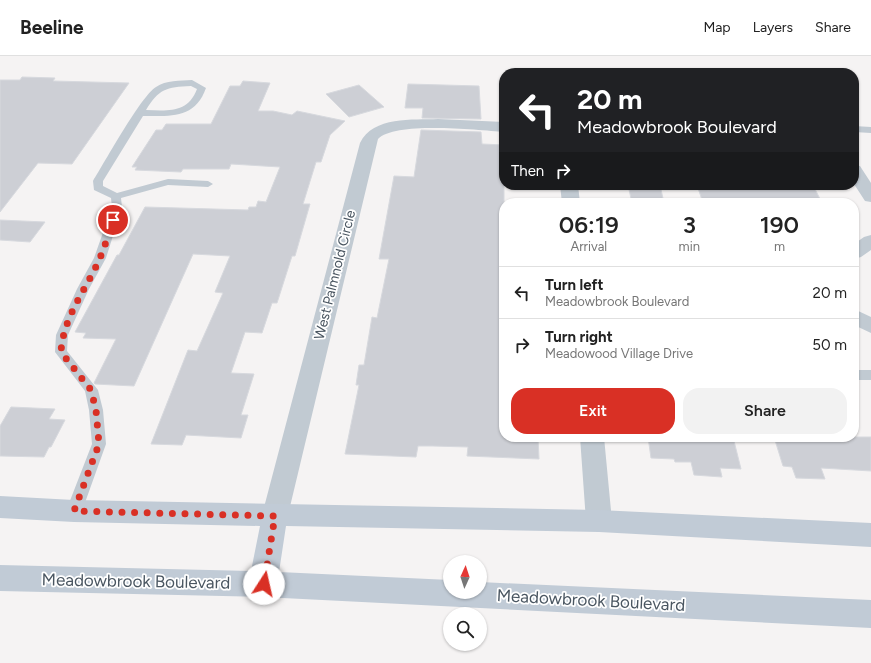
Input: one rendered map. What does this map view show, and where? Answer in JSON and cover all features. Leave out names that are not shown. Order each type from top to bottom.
[{"type":"main road","points":[[0,507],[74,511],[275,516],[599,521],[871,535]]},
{"type":"main road","points":[[264,584],[275,516]]},
{"type":"main road","name":"Meadowbrook Boulevard","points":[[0,578],[264,584],[871,614]]},
{"type":"street","name":"West Palmnold Circle","points":[[275,516],[368,143],[372,136],[378,131],[391,127],[424,125],[499,127]]},
{"type":"street","points":[[859,177],[869,190]]},
{"type":"street","points":[[859,249],[871,241]]},
{"type":"street","points":[[859,319],[871,326]]},
{"type":"street","points":[[592,442],[599,521]]},
{"type":"lane","points":[[140,113],[177,112],[188,108],[199,99],[202,88],[192,83],[170,84],[162,86],[150,96],[98,181],[98,188],[116,196],[168,182],[208,184]]},
{"type":"lane","points":[[859,129],[871,130]]},
{"type":"lane","points":[[74,511],[99,444],[96,410],[91,390],[61,352],[62,335],[83,289],[100,258],[117,207],[116,196]]},
{"type":"lane","points":[[859,375],[871,375]]},
{"type":"building","points":[[22,77],[55,78],[53,81],[129,83],[72,164],[38,163],[0,212],[0,80],[20,80]]},
{"type":"building","points":[[243,81],[270,83],[258,111],[273,111],[292,115],[297,111],[345,121],[330,135],[321,162],[316,162],[303,204],[310,204],[295,256],[292,256],[277,303],[272,303],[262,333],[245,332],[231,373],[254,374],[241,415],[248,415],[241,438],[186,435],[182,445],[151,444],[188,350],[197,351],[223,293],[215,292],[230,256],[193,254],[134,386],[95,384],[94,383],[116,339],[83,338],[86,333],[75,332],[145,207],[248,210],[249,207],[256,207],[258,201],[266,202],[280,167],[231,164],[229,169],[183,169],[181,172],[135,170],[137,167],[132,167],[156,130],[162,130],[166,124],[211,124],[230,86],[240,86]]},
{"type":"building","points":[[408,84],[479,86],[481,119],[422,118],[423,108],[405,108]]},
{"type":"building","points":[[359,85],[384,107],[349,117],[326,94]]},
{"type":"building","points":[[421,130],[481,132],[482,144],[499,145],[499,190],[504,190],[504,198],[499,198],[499,442],[538,442],[539,459],[467,456],[468,447],[433,446],[418,446],[416,457],[345,454],[359,385],[356,385],[359,365],[364,365],[372,317],[377,318],[389,259],[379,259],[394,176],[414,177]]},
{"type":"building","points":[[629,190],[661,190],[663,198],[631,198]]},
{"type":"building","points":[[699,190],[816,190],[820,198],[701,198]]},
{"type":"building","points":[[0,220],[45,222],[30,242],[0,240]]},
{"type":"building","points":[[11,407],[55,409],[49,419],[65,420],[44,457],[0,456],[0,426]]},
{"type":"building","points":[[859,437],[871,437],[871,471],[821,468],[825,479],[796,478],[792,467],[783,466],[776,442],[859,442]]},
{"type":"building","points":[[649,442],[734,442],[741,469],[720,468],[722,477],[694,475],[691,462],[675,462],[674,459],[651,458]]},
{"type":"route","points":[[113,220],[100,258],[83,289],[62,335],[61,352],[91,390],[96,410],[99,444],[74,511],[275,516],[264,584]]}]
